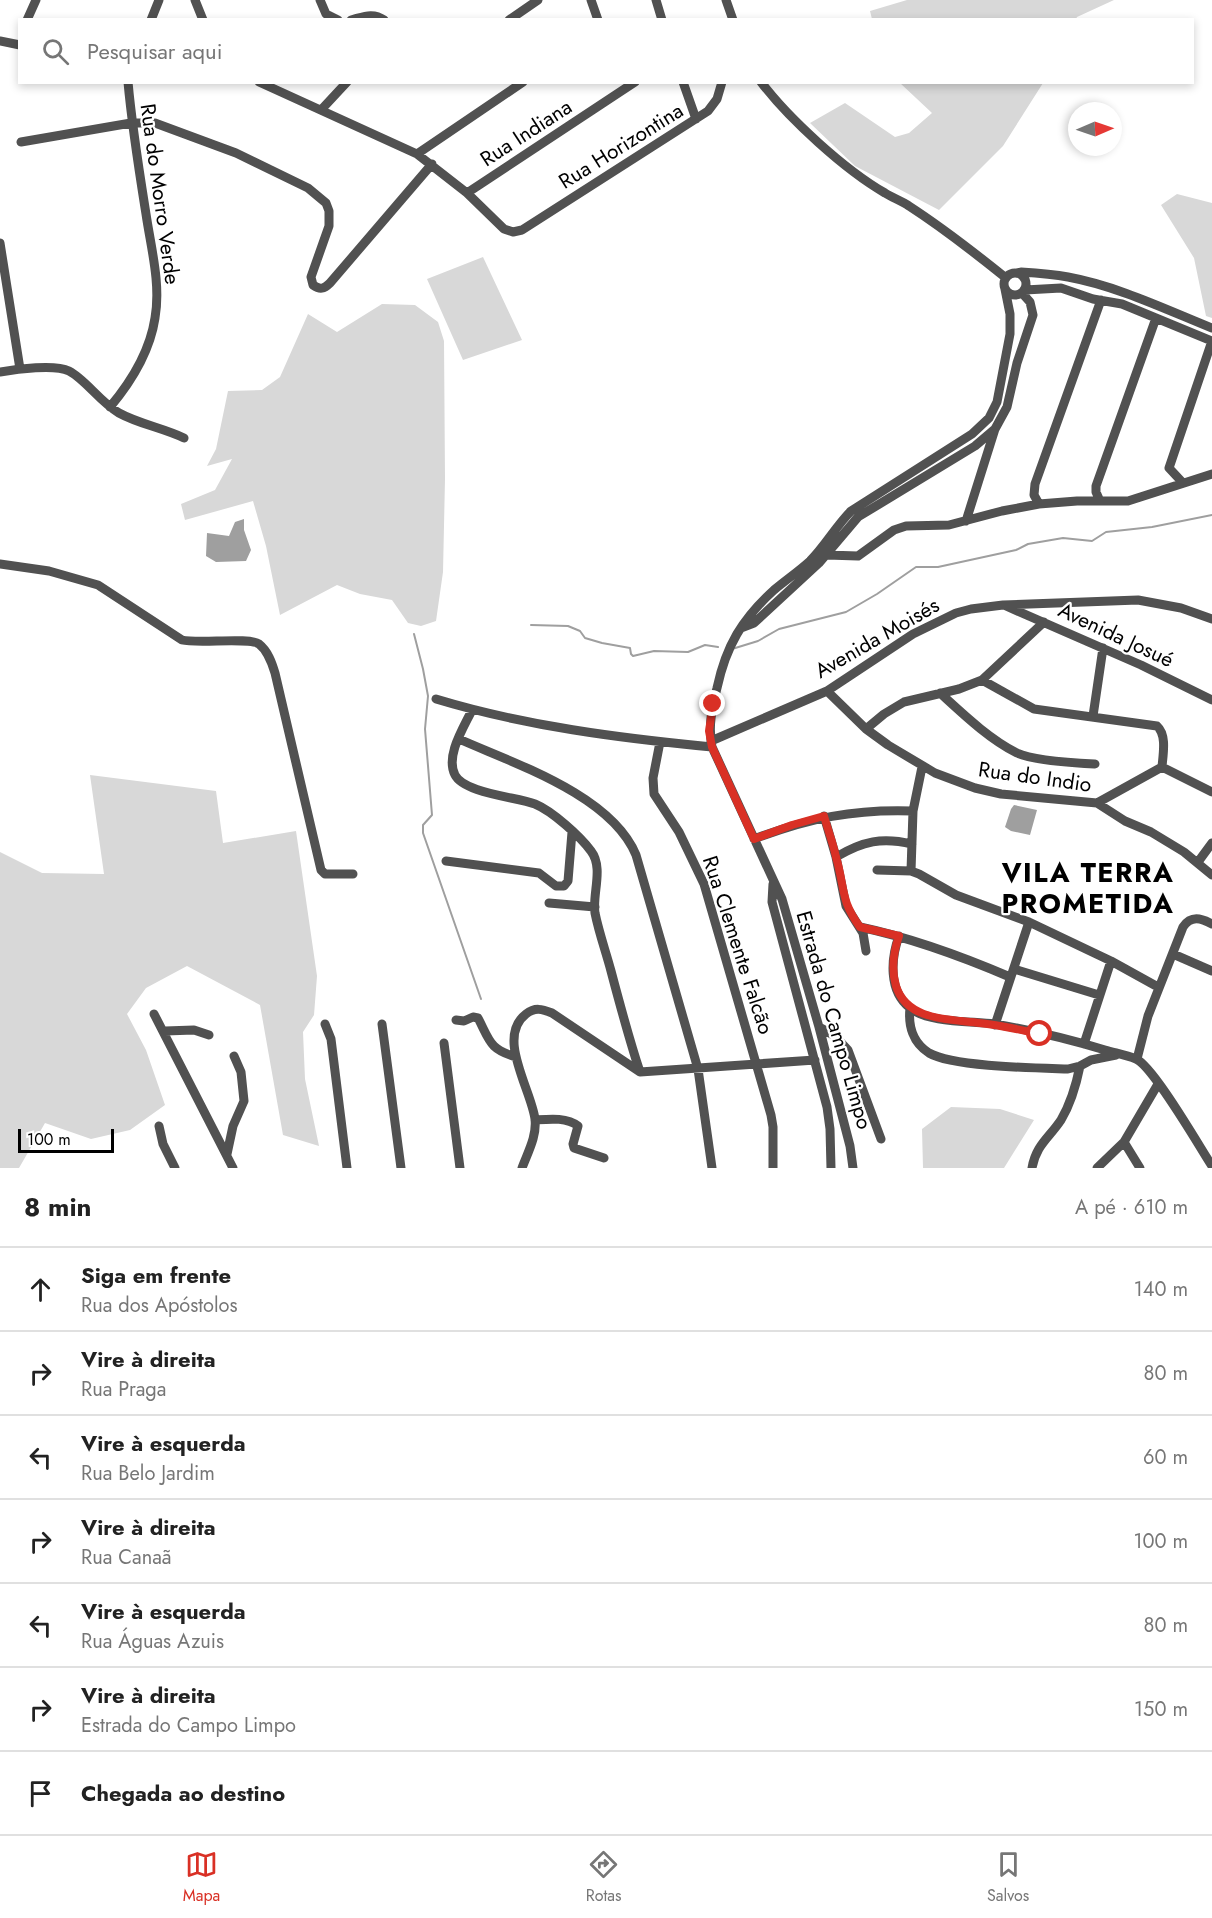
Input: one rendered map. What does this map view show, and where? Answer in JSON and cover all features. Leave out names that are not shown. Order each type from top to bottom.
[{"type":"street","points":[[28,18],[36,0]]},
{"type":"street","points":[[152,18],[159,0]]},
{"type":"street","points":[[195,0],[203,18]]},
{"type":"street","points":[[320,0],[326,14],[334,18]]},
{"type":"street","points":[[512,18],[538,0]]},
{"type":"street","points":[[591,0],[597,18]]},
{"type":"street","points":[[656,0],[661,18]]},
{"type":"street","points":[[726,0],[732,18]]},
{"type":"street","points":[[359,18],[371,15],[379,18]]},
{"type":"street","points":[[0,41],[18,45]]},
{"type":"street","name":"Rua do Morro Verde","points":[[110,407],[138,367],[151,337],[156,305],[154,262],[131,123],[128,84]]},
{"type":"street","points":[[263,84],[417,154],[467,193]]},
{"type":"street","points":[[321,110],[345,84]]},
{"type":"street","points":[[417,154],[520,84]]},
{"type":"street","points":[[684,84],[696,119]]},
{"type":"street","name":"Rua Horizontina","points":[[467,193],[507,230],[513,232],[526,228],[696,119],[714,104],[721,84]]},
{"type":"street","points":[[763,84],[779,104],[835,156],[884,192],[915,210],[1006,278]]},
{"type":"street","name":"Rua Indiana","points":[[467,193],[623,86]]},
{"type":"street","points":[[21,142],[131,123],[155,123],[236,153],[308,188],[326,203],[330,219],[311,277],[313,285],[320,289],[330,284],[432,164]]},
{"type":"street","points":[[0,243],[20,369]]},
{"type":"street","points":[[1183,483],[1169,468],[1212,341],[1122,304],[1061,288],[1024,292],[1013,296],[1005,289],[1006,278],[1012,273],[1021,272],[1047,274],[1090,283],[1147,301],[1212,328]]},
{"type":"street","points":[[966,521],[995,429],[1007,406],[1017,363],[1033,315],[1030,302],[1024,292],[1026,281],[1022,275],[1017,273]]},
{"type":"street","name":"Estrada do Campo Limpo","points":[[853,1168],[850,1146],[819,1027],[782,899],[773,884],[711,744],[710,722],[721,668],[735,635],[757,606],[811,560],[851,510],[972,434],[989,418],[997,402],[1010,333],[1010,314],[1005,289]]},
{"type":"street","points":[[1039,504],[1034,495],[1035,484],[1101,300]]},
{"type":"street","points":[[1100,501],[1096,486],[1156,318]]},
{"type":"street","points":[[0,372],[20,369],[68,370],[110,407],[124,416],[184,438]]},
{"type":"street","points":[[741,628],[754,623],[827,555],[858,517],[975,446],[995,429]]},
{"type":"street","points":[[827,555],[858,556],[894,530],[906,526],[949,525],[1039,504],[1128,501],[1212,474]]},
{"type":"street","points":[[0,564],[32,568],[89,581],[108,590],[182,640],[249,641],[259,644],[267,654],[275,673],[321,870],[326,874],[353,874]]},
{"type":"street","name":"Avenida Moisés","points":[[711,744],[827,691],[878,655],[934,623],[971,609],[1003,605],[1137,600],[1181,608],[1212,619]]},
{"type":"street","name":"Avenida Josué","points":[[1003,605],[1103,648],[1212,700]]},
{"type":"street","points":[[866,729],[884,714],[904,702],[959,689],[982,680],[1044,622]]},
{"type":"street","points":[[1093,716],[1103,648]]},
{"type":"street","points":[[982,680],[1034,709],[1157,726],[1161,729],[1163,738],[1162,767]]},
{"type":"street","name":"Rua do Indio","points":[[827,691],[866,729],[922,767],[975,788],[1032,798],[1097,803],[1125,821],[1160,837],[1198,862],[1212,875]]},
{"type":"street","points":[[940,693],[1017,753],[1095,764]]},
{"type":"street","points":[[436,699],[472,710],[531,723],[660,742],[711,744]]},
{"type":"street","points":[[472,710],[452,759],[452,767],[460,781],[474,788],[534,804],[552,815],[572,832],[595,857],[597,883],[595,907],[631,1046],[640,1072]]},
{"type":"street","points":[[459,739],[562,784],[611,821],[630,841],[698,1069],[712,1168]]},
{"type":"street","name":"Rua Clemente Falcão","points":[[660,742],[652,778],[654,794],[679,832],[704,884],[772,1121],[773,1168]]},
{"type":"street","points":[[911,871],[913,811],[922,767]]},
{"type":"street","points":[[1162,767],[1212,792]]},
{"type":"street","points":[[1097,803],[1162,767]]},
{"type":"street","points":[[754,839],[824,816],[876,811],[913,811]]},
{"type":"street","points":[[824,816],[836,857],[846,906],[860,927],[866,951]]},
{"type":"street","points":[[446,861],[540,873],[556,886],[564,886],[568,878],[572,832]]},
{"type":"street","points":[[836,857],[857,846],[877,841],[888,840],[912,844]]},
{"type":"street","points":[[1198,862],[1212,843]]},
{"type":"street","points":[[877,870],[911,871],[967,900],[1029,922],[1111,961],[1158,987]]},
{"type":"street","name":"Estrada do Campo Limpo","points":[[773,884],[772,902],[828,1115],[831,1168]]},
{"type":"street","points":[[549,903],[595,907]]},
{"type":"street","points":[[1137,1059],[1145,1024],[1158,987],[1186,923],[1191,919],[1197,919],[1212,924]]},
{"type":"street","points":[[995,1024],[1029,922]]},
{"type":"street","points":[[860,927],[899,936],[1012,973],[1099,995]]},
{"type":"street","points":[[899,936],[893,956],[894,978],[898,992],[910,1008],[938,1017],[995,1024],[1084,1044],[1137,1059],[1158,1084],[1212,1166]]},
{"type":"street","points":[[1173,954],[1212,971]]},
{"type":"street","points":[[1084,1044],[1111,961]]},
{"type":"street","points":[[910,1008],[910,1024],[915,1039],[929,1053],[939,1057],[1016,1067],[1068,1069],[1091,1060],[1119,1054]]},
{"type":"street","points":[[522,1168],[536,1131],[514,1042],[516,1025],[532,1010],[543,1009],[552,1013],[640,1072],[815,1060]]},
{"type":"street","points":[[154,1014],[165,1031],[234,1168]]},
{"type":"street","points":[[456,1020],[478,1018],[495,1048],[516,1057]]},
{"type":"street","points":[[325,1024],[331,1039],[347,1168]]},
{"type":"street","points":[[382,1024],[400,1168]]},
{"type":"street","points":[[819,1027],[835,1036],[848,1050],[881,1139]]},
{"type":"street","points":[[165,1031],[194,1030],[209,1035]]},
{"type":"street","points":[[444,1043],[459,1168]]},
{"type":"street","points":[[227,1155],[233,1126],[244,1101],[241,1072],[234,1056]]},
{"type":"street","points":[[1032,1168],[1038,1149],[1068,1107],[1077,1084],[1080,1066]]},
{"type":"street","points":[[1097,1168],[1124,1142],[1158,1084]]},
{"type":"street","points":[[535,1120],[555,1119],[575,1123],[578,1126],[574,1148],[604,1158]]},
{"type":"street","points":[[159,1126],[163,1144],[175,1168]]},
{"type":"street","points":[[214,1129],[233,1126]]},
{"type":"street","points":[[1124,1142],[1140,1168]]},
{"type":"shaded area","points":[[907,0],[1114,0],[1076,18],[872,18],[870,11]]},
{"type":"shaded area","points":[[901,84],[1042,84],[1003,146],[939,210],[855,166],[810,123],[845,103],[895,137],[909,133],[932,113]]},
{"type":"shaded area","points":[[1177,194],[1212,203],[1212,318],[1206,316],[1194,258],[1161,205]]},
{"type":"shaded area","points":[[483,257],[522,340],[463,360],[427,279]]},
{"type":"shaded area","points":[[382,304],[415,305],[438,322],[444,341],[443,572],[436,621],[421,626],[408,623],[392,600],[360,594],[337,585],[280,615],[266,546],[253,501],[185,520],[181,504],[215,490],[232,459],[207,466],[216,449],[228,391],[262,390],[280,377],[308,314],[337,332]]},
{"type":"shaded area","points":[[244,519],[244,530],[251,550],[246,561],[216,562],[206,556],[207,533],[229,536],[235,522]]},
{"type":"shaded area","points":[[90,775],[216,791],[223,843],[296,831],[317,976],[314,1015],[303,1032],[305,1079],[319,1146],[283,1135],[260,1005],[187,966],[146,988],[127,1014],[146,1050],[165,1105],[130,1130],[91,1139],[45,1123],[19,1168],[0,1168],[0,852],[42,873],[104,874]]},
{"type":"shaded area","points":[[1014,805],[1037,810],[1030,835],[1011,831],[1005,827]]},
{"type":"shaded area","points":[[951,1107],[1000,1109],[1034,1120],[1004,1168],[923,1168],[922,1129]]},
{"type":"waterway","points":[[732,649],[758,641],[779,629],[846,612],[916,567],[938,567],[1016,550],[1028,544],[1063,538],[1092,541],[1106,532],[1152,527],[1212,515]]},
{"type":"waterway","points":[[531,625],[568,626],[580,631],[585,638],[630,648],[633,656],[654,651],[688,652],[705,645],[718,647]]},
{"type":"waterway","points":[[414,634],[428,696],[425,729],[432,815],[423,825],[423,833],[481,999]]},
{"type":"district","name":"VILA TERRA PROMETIDA","points":[[1088,888]]},
{"type":"route","points":[[713,704],[709,731],[712,747],[754,839],[824,816],[849,912],[860,927],[899,936],[893,956],[893,967],[898,992],[904,1002],[917,1012],[938,1017],[995,1024],[1040,1034]]}]
